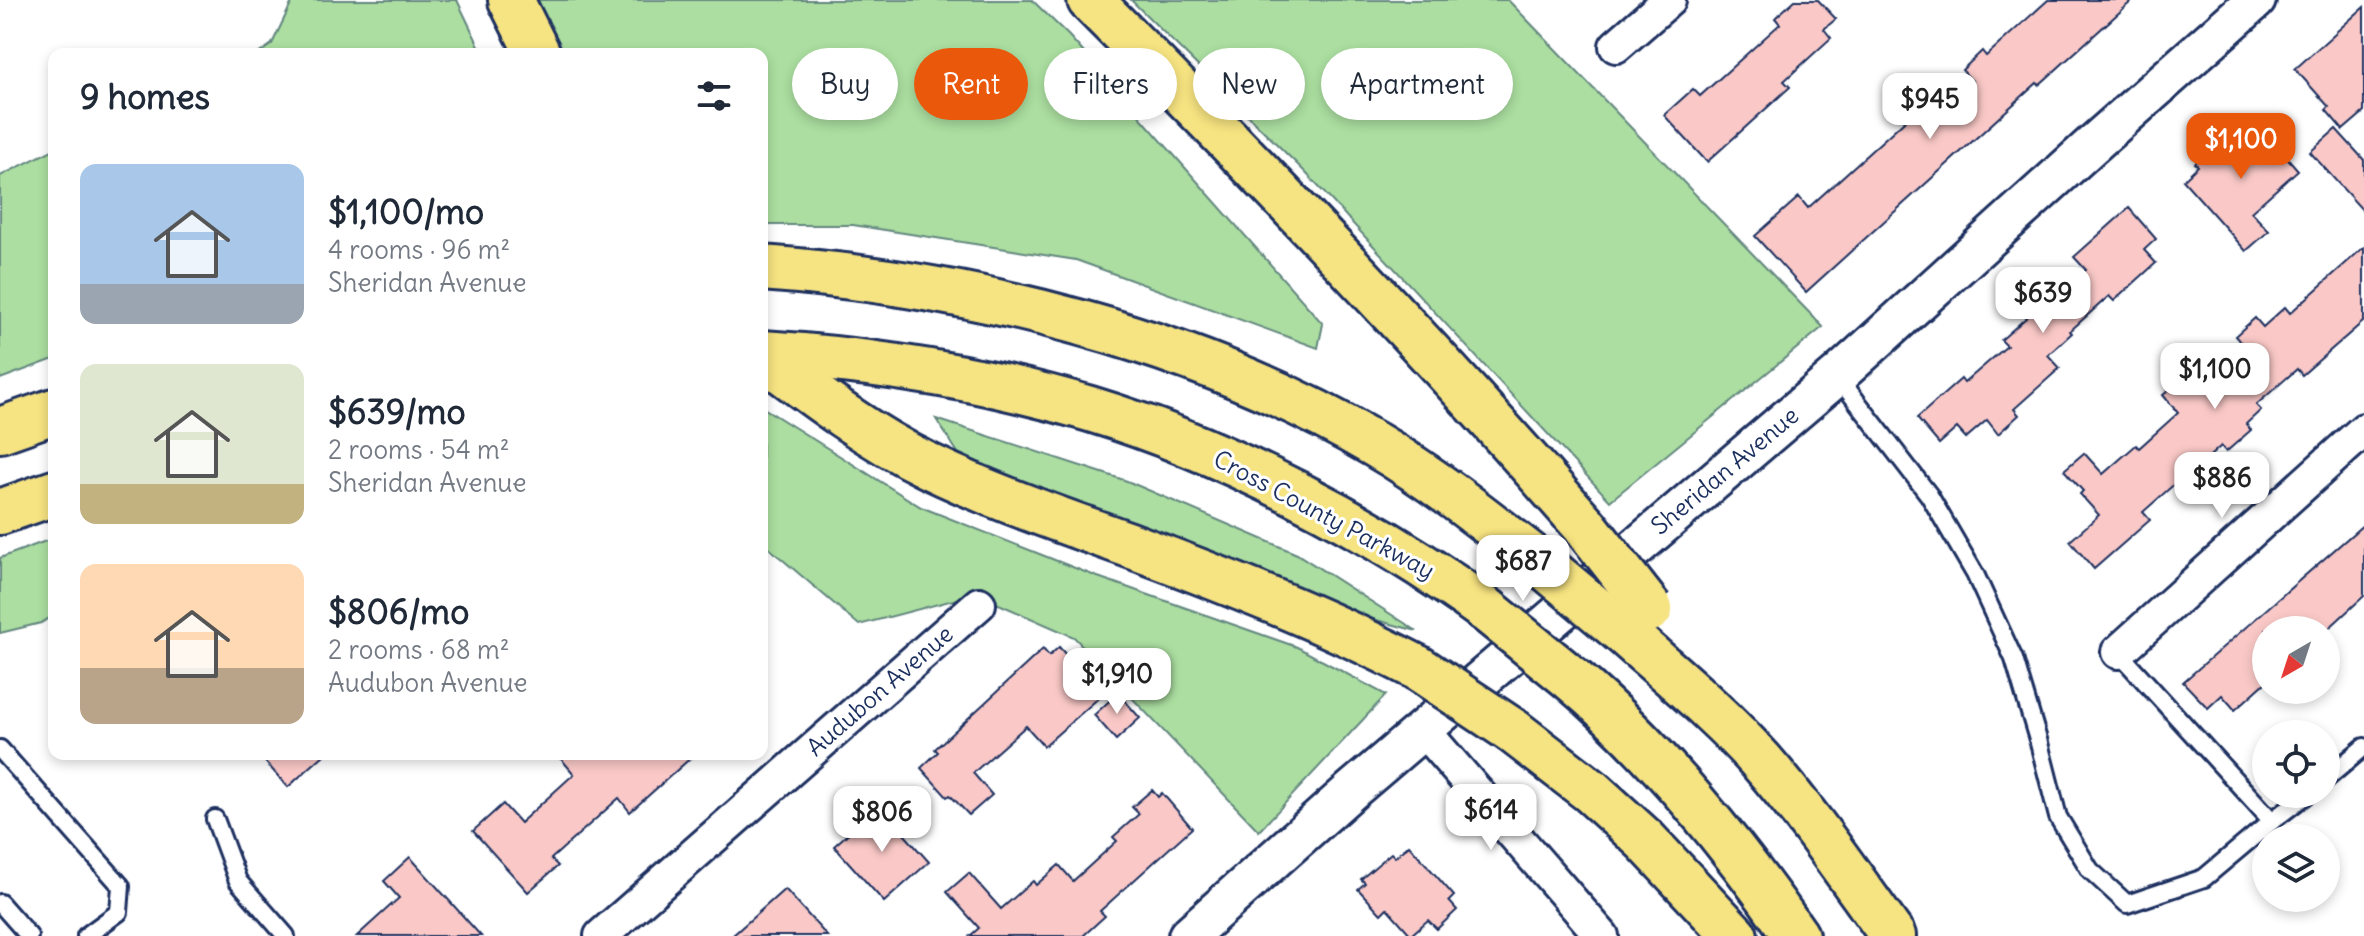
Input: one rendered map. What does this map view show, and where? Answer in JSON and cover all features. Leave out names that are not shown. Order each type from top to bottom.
[{"type":"highway","points":[[511,0],[535,48]]},
{"type":"highway","points":[[1090,0],[1309,223],[1585,526],[1636,621],[1777,780],[1893,936]]},
{"type":"highway","points":[[768,269],[874,280],[985,299],[1107,331],[1208,366],[1303,407],[1375,445],[1467,506],[1544,566],[1636,621]]},
{"type":"highway","name":"Cross County Parkway","points":[[768,354],[921,370],[1090,409],[1212,455],[1322,508],[1431,570],[1488,611],[1593,697],[1669,776],[1744,866],[1796,936]]},
{"type":"highway","points":[[768,358],[852,421],[929,466],[979,489],[1265,597],[1418,668],[1513,731],[1591,791],[1645,840],[1735,936]]},
{"type":"highway","points":[[0,430],[48,413]]},
{"type":"highway","points":[[0,512],[48,495]]},
{"type":"street","points":[[1616,46],[1669,0]]},
{"type":"street","name":"Sheridan Avenue","points":[[1188,936],[1423,730],[1837,376],[2256,0]]},
{"type":"street","points":[[2118,652],[2364,430]]},
{"type":"street","name":"Audubon Avenue","points":[[601,936],[979,604]]},
{"type":"street","points":[[1423,730],[1602,936]]},
{"type":"lane","points":[[1837,376],[1929,495],[1975,574],[2014,659],[2058,817],[2090,870],[2127,904],[2204,878],[2289,808]]},
{"type":"lane","points":[[2118,652],[2272,821]]},
{"type":"lane","points":[[2340,767],[2364,747]]},
{"type":"lane","points":[[0,749],[121,886],[119,912],[86,936]]},
{"type":"lane","points":[[215,819],[238,881],[286,936]]},
{"type":"lane","points":[[0,903],[29,936]]},
{"type":"green space","points":[[293,0],[457,0],[480,48],[266,48],[272,44]]},
{"type":"green space","points":[[532,0],[1032,0],[1080,48],[1044,48],[1044,120],[1143,120],[1323,324],[1318,348],[1076,260],[853,225],[768,225],[768,48],[557,48]]},
{"type":"green space","points":[[1131,0],[1508,0],[1823,327],[1610,501],[1305,172],[1252,120],[1305,120],[1305,48],[1193,48],[1193,61]]},
{"type":"green space","points":[[48,152],[48,361],[0,379],[0,176]]},
{"type":"green space","points":[[768,411],[921,507],[1095,576],[1297,647],[1386,695],[1259,831],[1074,637],[976,594],[859,625],[768,547]]},
{"type":"green space","points":[[936,419],[1127,481],[1297,554],[1417,631],[1358,615],[1133,523],[962,459]]},
{"type":"green space","points":[[48,540],[48,619],[0,633],[0,558]]},
{"type":"building","points":[[1795,0],[1818,0],[1836,19],[1824,29],[1831,38],[1784,81],[1790,87],[1707,162],[1664,115],[1693,89],[1700,96],[1780,24],[1775,18]]},
{"type":"building","points":[[2048,0],[2133,0],[1806,292],[1755,236],[1799,197],[1808,208],[1923,104],[1933,116],[1972,81],[1962,70],[1982,51],[1986,56]]},
{"type":"building","points":[[2364,7],[2364,112],[2343,130],[2326,110],[2329,107],[2295,69]]},
{"type":"building","points":[[2254,120],[2298,170],[2251,212],[2269,231],[2246,251],[2183,180],[2198,166],[2195,163],[2221,140],[2225,145]]},
{"type":"building","points":[[2336,129],[2364,160],[2364,212],[2310,152]]},
{"type":"building","points":[[2129,208],[2156,239],[2144,250],[2156,263],[2114,301],[2109,296],[2070,331],[2072,333],[2048,355],[2060,368],[2014,409],[2019,415],[1998,434],[1987,420],[1966,438],[1957,428],[1939,444],[1917,418],[1961,379],[1964,383],[2007,346],[2001,340],[2044,302],[2048,305],[2086,270],[2074,257]]},
{"type":"building","points":[[2364,247],[2364,321],[2302,375],[2297,369],[2256,405],[2261,410],[2246,424],[2251,430],[2226,452],[2221,446],[2200,465],[2198,463],[2143,512],[2150,520],[2094,569],[2070,541],[2099,515],[2064,470],[2084,453],[2103,474],[2136,445],[2139,448],[2178,413],[2163,395],[2192,370],[2208,388],[2251,354],[2235,336],[2255,318],[2263,327],[2285,307],[2290,313]]},
{"type":"building","points":[[2364,524],[2364,596],[2340,618],[2259,616]]},
{"type":"building","points":[[2252,622],[2252,695],[2235,710],[2222,695],[2208,708],[2183,682]]},
{"type":"building","points":[[1059,647],[1102,695],[1044,746],[1026,726],[973,773],[992,795],[969,815],[950,795],[947,797],[921,768],[938,752],[935,749],[1043,649],[1049,656]]},
{"type":"building","points":[[1118,693],[1140,718],[1116,740],[1094,715]]},
{"type":"building","points":[[263,760],[318,760],[288,787]]},
{"type":"building","points":[[562,760],[688,760],[630,812],[619,798],[551,859],[558,866],[528,892],[473,831],[503,804],[520,823],[574,774]]},
{"type":"building","points":[[1152,790],[1158,797],[1162,793],[1192,828],[1100,911],[1105,916],[1083,936],[970,936],[979,928],[947,892],[969,873],[1001,909],[1033,881],[1036,885],[1059,865],[1073,881],[1117,841],[1113,837],[1139,814],[1132,807]]},
{"type":"building","points":[[879,806],[929,862],[884,902],[834,846]]},
{"type":"building","points":[[1409,845],[1454,896],[1449,901],[1457,910],[1437,929],[1428,920],[1411,935],[1387,908],[1381,914],[1358,889],[1365,883],[1361,879],[1391,853],[1395,857]]},
{"type":"building","points":[[410,857],[481,936],[357,936],[399,898],[384,881]]},
{"type":"building","points":[[785,889],[827,936],[732,936]]}]
